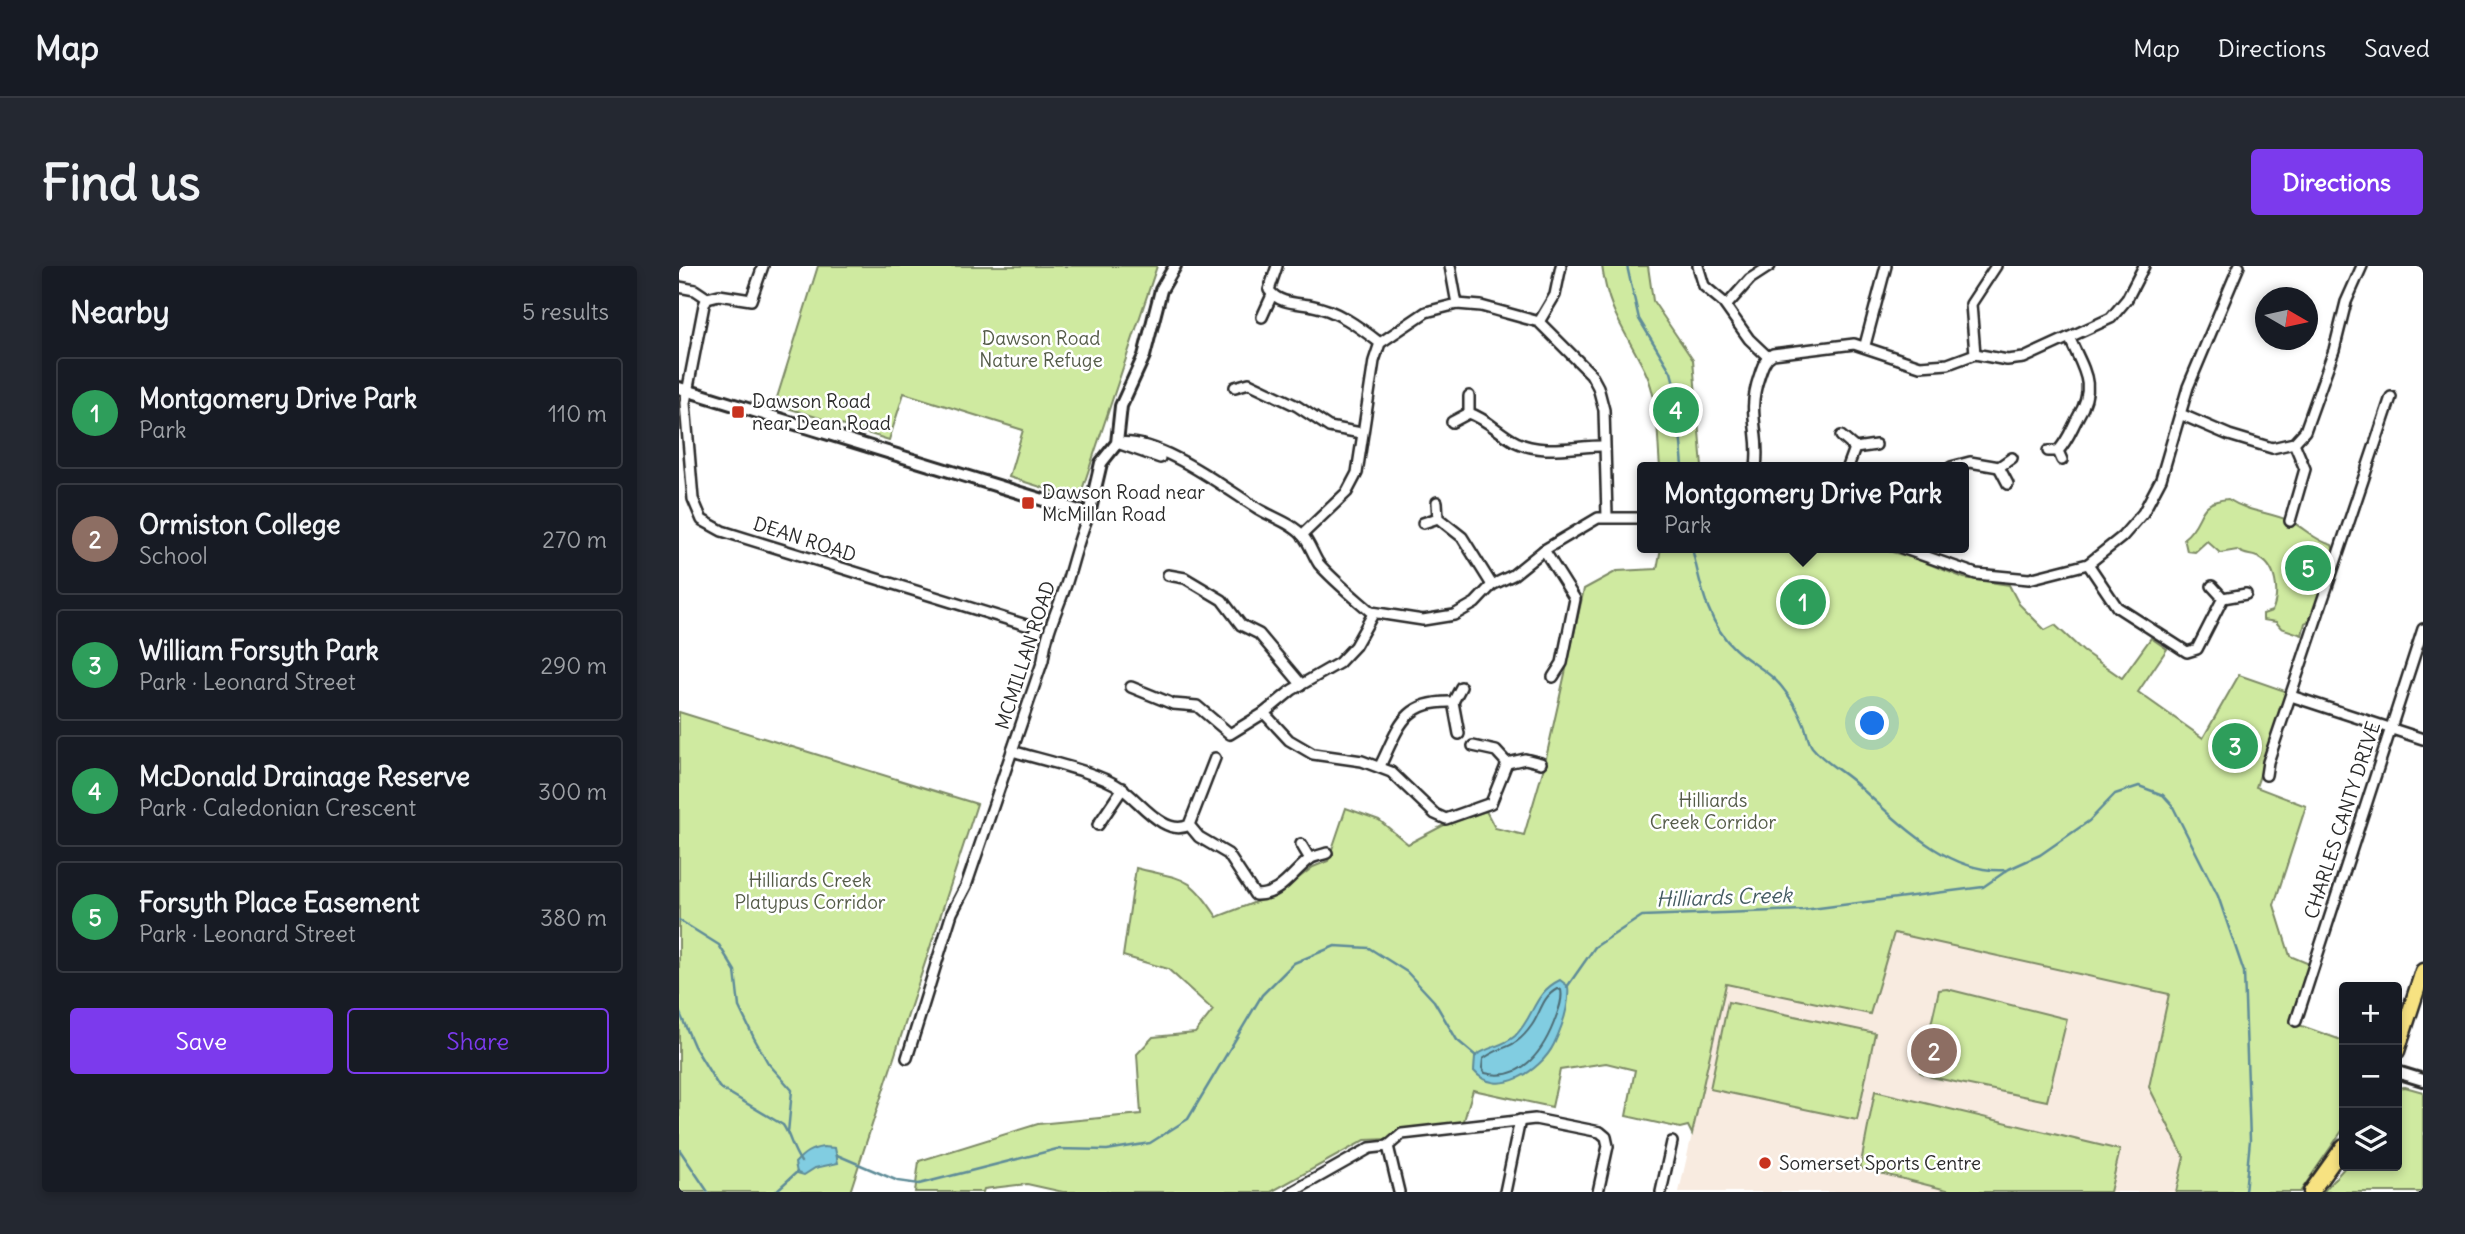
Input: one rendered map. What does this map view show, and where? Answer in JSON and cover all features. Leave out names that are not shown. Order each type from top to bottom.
[{"type":"main road","points":[[2399,1045],[2423,971]]},
{"type":"main road","points":[[2311,1192],[2339,1153]]},
{"type":"street","points":[[679,287],[695,290],[707,298],[719,295],[751,300],[763,266]]},
{"type":"street","name":"MCMILLAN ROAD","points":[[907,1058],[953,913],[966,886],[1042,660],[1048,625],[1057,610],[1075,547],[1089,514],[1101,463],[1117,443],[1122,406],[1144,356],[1161,290],[1175,266]]},
{"type":"street","points":[[1276,266],[1269,290],[1272,295],[1291,303],[1332,311],[1380,343]]},
{"type":"street","points":[[1450,266],[1457,304]]},
{"type":"street","points":[[1539,322],[1555,295],[1561,266]]},
{"type":"street","points":[[1698,266],[1704,286],[1726,306],[1749,339],[1768,357]]},
{"type":"street","points":[[1726,306],[1750,279],[1770,266]]},
{"type":"street","points":[[1865,345],[1886,266]]},
{"type":"street","points":[[1975,355],[1971,304],[1996,266]]},
{"type":"street","points":[[1757,462],[1758,450],[1752,419],[1752,399],[1768,357],[1779,351],[1830,344],[1865,345],[1920,366],[1948,364],[1975,355],[2007,360],[2024,358],[2111,318],[2127,299],[2144,266]]},
{"type":"street","points":[[1929,553],[1976,574],[2016,579],[2049,576],[2088,564],[2122,537],[2150,502],[2161,479],[2180,414],[2239,266]]},
{"type":"street","points":[[2180,414],[2229,435],[2272,448],[2294,443],[2305,431],[2334,350],[2346,302],[2362,266]]},
{"type":"street","points":[[1262,317],[1272,295]]},
{"type":"street","name":"DEAN ROAD","points":[[707,298],[683,389],[693,499],[702,520],[722,531],[1026,625]]},
{"type":"street","points":[[1302,535],[1352,483],[1359,463],[1361,433],[1370,396],[1374,361],[1380,343],[1426,312],[1457,304],[1481,306],[1539,322],[1583,364],[1598,387],[1604,410],[1607,516]]},
{"type":"street","points":[[2056,454],[2069,439],[2089,395],[2087,379],[2070,339]]},
{"type":"street","points":[[1249,383],[1254,373]]},
{"type":"street","points":[[1235,387],[1249,383],[1297,406],[1329,427],[1361,433]]},
{"type":"street","points":[[683,389],[1089,514]]},
{"type":"street","points":[[1469,396],[1469,413]]},
{"type":"street","points":[[2266,775],[2391,397]]},
{"type":"street","points":[[1469,413],[1487,421],[1516,442],[1535,449],[1603,446]]},
{"type":"street","points":[[1453,422],[1469,413]]},
{"type":"street","points":[[1840,436],[1854,448],[1876,445]]},
{"type":"street","points":[[1117,443],[1164,459],[1176,460],[1220,482],[1302,535],[1317,561],[1373,614],[1423,620],[1444,618],[1465,610],[1492,584],[1513,575],[1544,550],[1587,524],[1607,516],[1637,518]]},
{"type":"street","points":[[2290,521],[2305,469],[2294,443]]},
{"type":"street","points":[[1849,462],[1854,448]]},
{"type":"street","points":[[1969,462],[1999,467],[2012,457]]},
{"type":"street","points":[[1999,467],[2008,484]]},
{"type":"street","points":[[1437,502],[1438,518]]},
{"type":"street","points":[[1423,523],[1438,518]]},
{"type":"street","points":[[1438,518],[1455,530],[1469,545],[1492,584]]},
{"type":"street","points":[[1544,550],[1575,599],[1562,663],[1553,677]]},
{"type":"street","points":[[2088,564],[2117,607],[2187,652],[2197,649],[2202,642],[2223,598]]},
{"type":"street","points":[[1167,575],[1185,578],[1222,600],[1241,625],[1259,634],[1301,684]]},
{"type":"street","points":[[2212,586],[2223,598]]},
{"type":"street","points":[[2223,598],[2246,594]]},
{"type":"street","points":[[1131,687],[1173,704],[1197,706],[1230,734],[1348,655],[1373,614]]},
{"type":"street","name":"CHARLES CANTY DRIVE","points":[[2296,1021],[2423,629]]},
{"type":"street","points":[[1459,734],[1453,702],[1461,687]]},
{"type":"street","points":[[2291,696],[2423,739]]},
{"type":"street","points":[[1380,766],[1394,732],[1406,716],[1426,705],[1453,702]]},
{"type":"street","points":[[1264,713],[1289,740],[1313,754],[1380,766],[1391,772],[1435,814],[1446,819],[1491,803],[1507,764]]},
{"type":"street","points":[[1473,746],[1496,751],[1507,764]]},
{"type":"street","points":[[1012,751],[1096,776],[1122,789],[1170,827],[1189,825]]},
{"type":"street","points":[[1189,825],[1215,758]]},
{"type":"street","points":[[1507,764],[1525,759],[1542,763]]},
{"type":"street","points":[[1098,825],[1122,789]]},
{"type":"street","points":[[1189,825],[1199,836],[1228,853],[1255,895],[1272,891],[1287,882],[1310,859],[1327,853]]},
{"type":"street","points":[[1301,844],[1310,859]]},
{"type":"street","points":[[2402,1074],[2423,1080]]},
{"type":"street","points":[[1292,1192],[1370,1148],[1388,1146],[1402,1134],[1535,1119],[1600,1132],[1607,1137],[1608,1146],[1598,1192]]},
{"type":"street","points":[[1505,1192],[1520,1120]]},
{"type":"street","points":[[1661,1192],[1672,1142]]},
{"type":"street","points":[[1388,1146],[1399,1192]]},
{"type":"shaded area","points":[[1894,932],[2169,994],[2149,1087],[2184,1157],[2176,1192],[1679,1192],[1726,983],[1870,1014]]},
{"type":"green space","name":"Dawson Road Nature Refuge","points":[[818,266],[1157,266],[1079,499],[1009,477],[1023,430],[904,393],[889,440],[775,404]]},
{"type":"green space","points":[[1602,266],[1648,266],[1653,301],[1693,360],[1702,462],[1660,462],[1658,430],[1650,382],[1613,309]]},
{"type":"green space","points":[[2228,499],[2243,507],[2290,521],[2320,541],[2332,545],[2335,554],[2312,619],[2305,623],[2302,635],[2281,628],[2276,622],[2263,620],[2263,614],[2272,611],[2276,597],[2273,573],[2264,561],[2237,550],[2220,553],[2207,541],[2195,552],[2187,551],[2184,538],[2191,532],[2205,508],[2217,501]]},
{"type":"green space","name":"Hilliards Creek Corridor","points":[[1660,553],[1896,553],[1964,578],[2009,585],[2019,604],[2045,630],[2055,625],[2083,651],[2122,678],[2151,638],[2167,649],[2138,692],[2203,738],[2239,675],[2288,692],[2256,787],[2306,806],[2274,905],[2290,956],[2319,968],[2299,1025],[2339,1039],[2339,1135],[2300,1192],[2176,1192],[2184,1157],[2149,1087],[2169,994],[1894,933],[1870,1014],[1726,984],[1692,1134],[1688,1126],[1680,1128],[1626,1116],[1635,1070],[1606,1063],[1560,1070],[1552,1107],[1473,1090],[1463,1124],[1403,1130],[1389,1139],[1365,1140],[1271,1192],[1063,1192],[1027,1184],[984,1189],[983,1192],[915,1192],[919,1161],[1038,1124],[1141,1114],[1137,1054],[1153,1037],[1195,1033],[1213,1010],[1168,969],[1123,956],[1136,868],[1184,881],[1199,893],[1217,917],[1279,893],[1313,867],[1328,861],[1346,808],[1379,820],[1408,844],[1446,824],[1486,811],[1495,828],[1524,835],[1544,767],[1584,589],[1617,571],[1657,569]]},
{"type":"green space","name":"Hilliards Creek Platypus Corridor","points":[[679,712],[977,804],[850,1192],[679,1192]]},
{"type":"green space","points":[[1947,989],[2067,1019],[2047,1101],[1931,1077],[1920,1072],[1939,990]]},
{"type":"green space","points":[[1728,1002],[1875,1033],[1857,1120],[1710,1089]]},
{"type":"green space","points":[[2402,1087],[2423,1092],[2423,1192],[2323,1192],[2342,1171],[2402,1171]]},
{"type":"green space","points":[[1875,1091],[2120,1150],[2110,1192],[1955,1192],[1860,1168]]},
{"type":"water","points":[[1560,980],[1568,986],[1565,1015],[1554,1044],[1539,1064],[1518,1078],[1506,1082],[1484,1079],[1474,1071],[1475,1056],[1515,1036],[1544,991]]},
{"type":"water","points":[[823,1147],[835,1148],[838,1163],[815,1168],[804,1175],[797,1173],[795,1163],[804,1154]]},
{"type":"waterway","points":[[1627,266],[1639,319],[1671,372],[1677,395],[1683,462]]},
{"type":"waterway","points":[[1693,553],[1706,602],[1725,639],[1784,690],[1799,712],[1810,744],[1817,752],[1922,841],[1942,854],[1984,869],[2006,870]]},
{"type":"waterway","name":"Hilliards Creek","points":[[1567,987],[1595,947],[1642,916],[1803,910],[1983,887],[2009,869],[2040,855],[2089,821],[2115,794],[2139,786],[2163,795],[2172,805],[2218,896],[2244,972],[2250,1140],[2245,1192]]},
{"type":"waterway","points":[[679,920],[719,945],[735,971],[739,1007],[768,1063],[792,1090],[788,1133]]},
{"type":"waterway","name":"Hilliards Creek","points":[[837,1155],[898,1181],[919,1184],[1057,1149],[1107,1150],[1150,1143],[1188,1119],[1262,995],[1294,963],[1335,946],[1369,948],[1407,972],[1434,1001],[1457,1040],[1476,1056]]},
{"type":"waterway","points":[[679,1011],[694,1046],[719,1087],[783,1125],[801,1162]]},
{"type":"waterway","name":"Hilliards Creek","points":[[679,1149],[708,1192]]},
{"type":"waterway","name":"Hilliards Creek","points":[[775,1192],[797,1172]]},
{"type":"place","name":"McDonald Drainage Reserve","points":[[1676,410]]},
{"type":"place","name":"Dawson Road near Dean Road","points":[[738,412]]},
{"type":"place","name":"Dawson Road near McMillan Road","points":[[1028,503]]},
{"type":"place","name":"Forsyth Place Easement","points":[[2308,568]]},
{"type":"place","name":"Montgomery Drive Park","points":[[1803,602]]},
{"type":"place","name":"William Forsyth Park","points":[[2235,746]]},
{"type":"place","name":"Ormiston College","points":[[1934,1051]]},
{"type":"place","name":"Somerset Sports Centre","points":[[1765,1163]]}]
